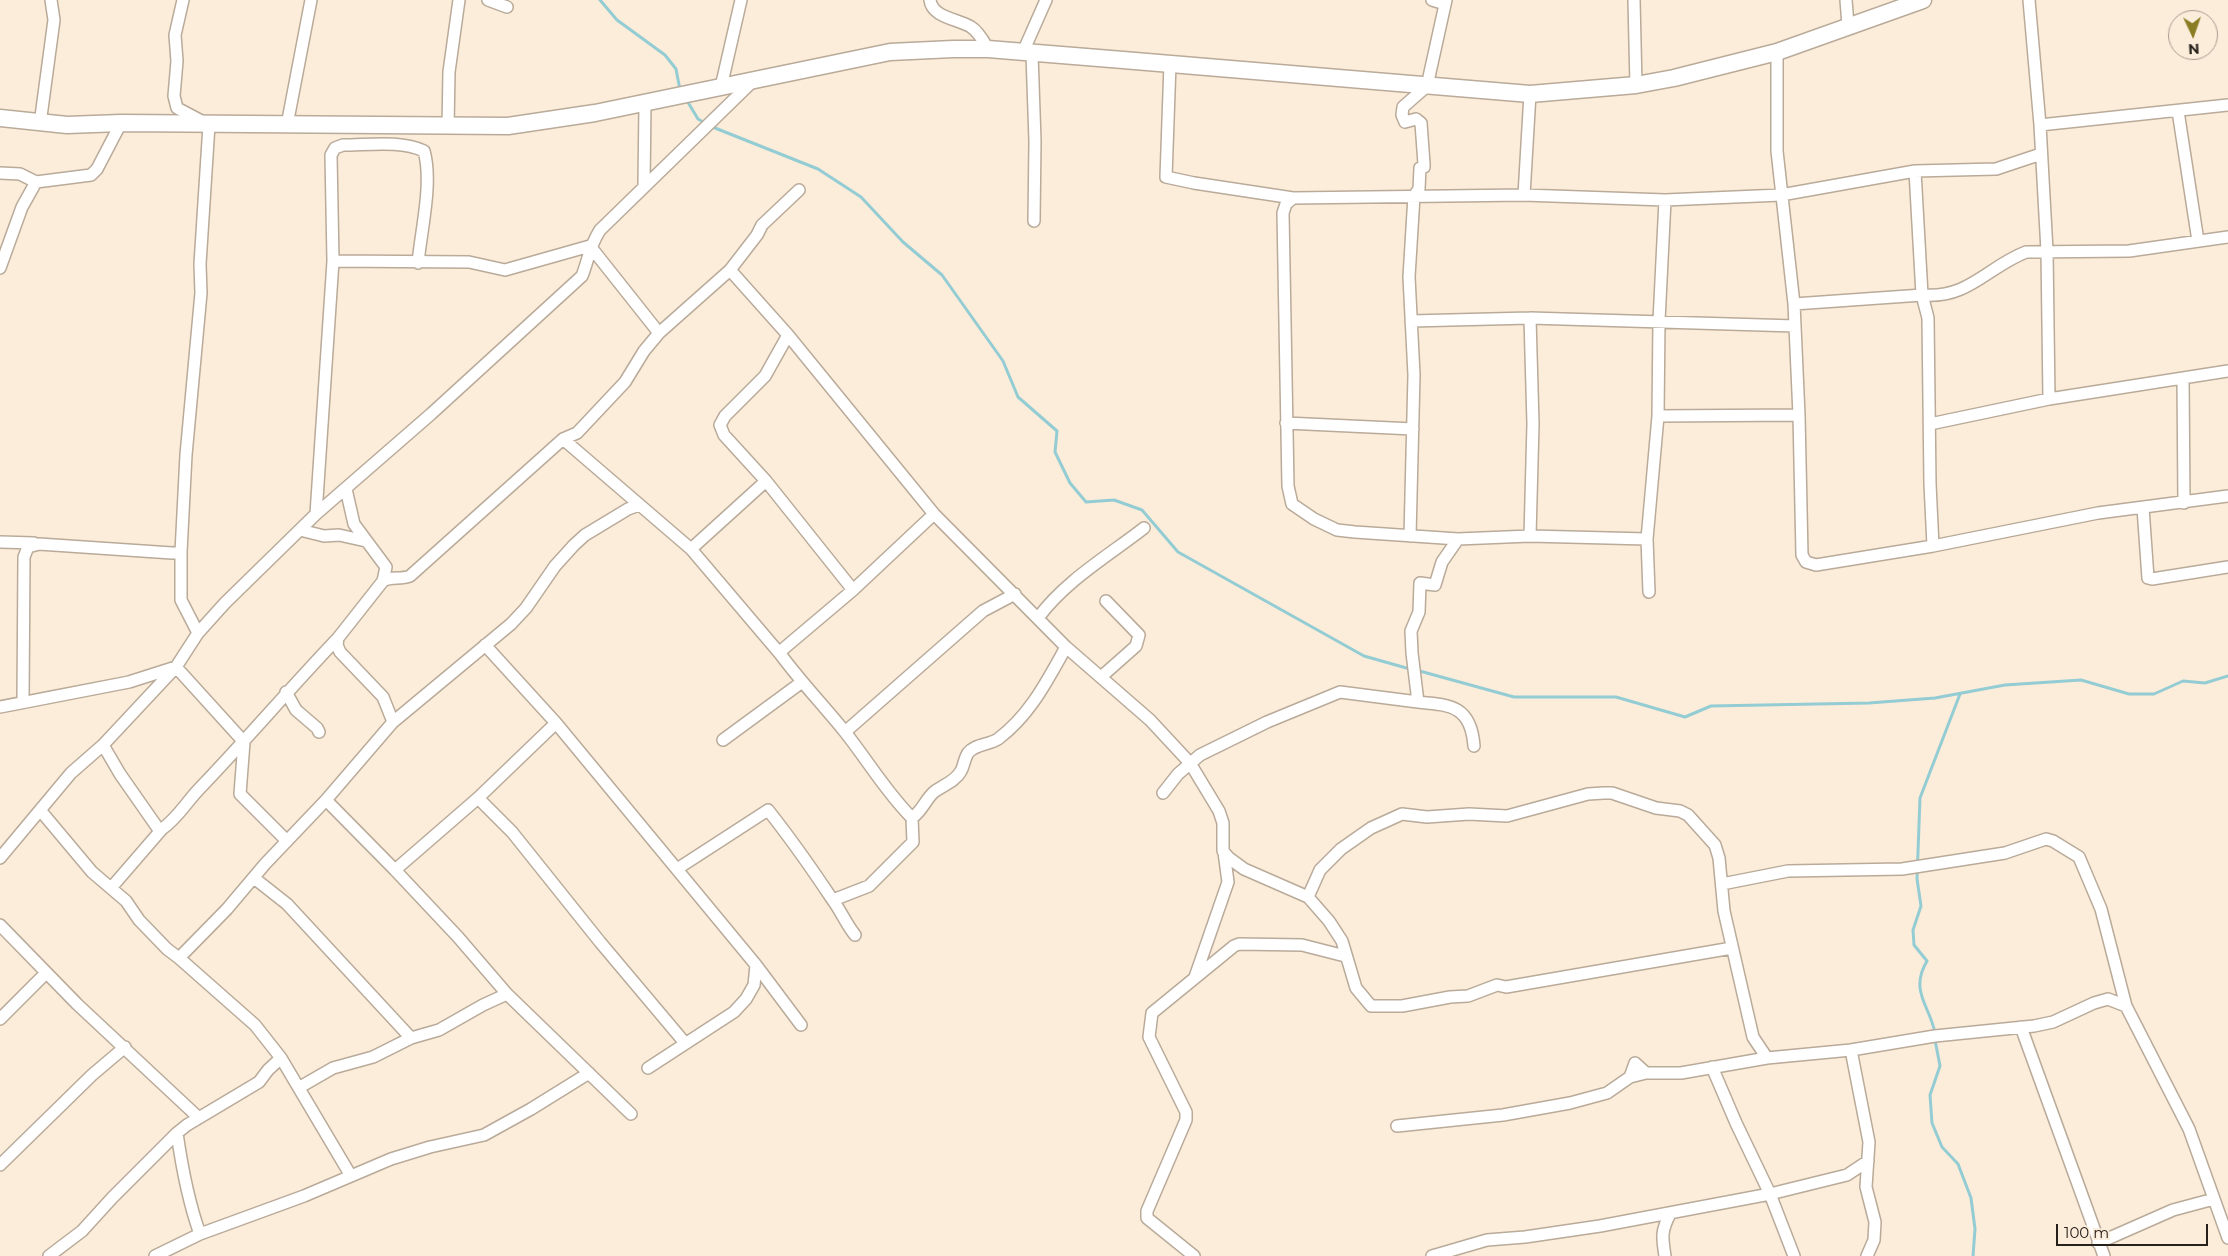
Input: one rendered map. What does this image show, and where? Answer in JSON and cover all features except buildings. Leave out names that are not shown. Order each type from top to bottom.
[{"type":"main road","points":[[0,118],[40,124],[121,123],[448,127],[516,125],[586,115],[890,52],[923,50],[988,49],[1530,94],[1636,85],[1674,78],[1777,52],[1922,0]]},
{"type":"street","points":[[40,124],[54,20],[51,0]]},
{"type":"street","points":[[184,0],[175,36],[177,61],[174,96],[177,108],[209,125],[200,264],[201,293],[186,455],[181,552],[181,600],[198,633]]},
{"type":"street","points":[[288,125],[311,0]]},
{"type":"street","points":[[448,127],[449,72],[459,0]]},
{"type":"street","points":[[488,0],[507,7]]},
{"type":"street","points":[[721,87],[741,0]]},
{"type":"street","points":[[930,0],[930,3],[936,10],[944,16],[971,26],[977,31],[988,49]]},
{"type":"street","points":[[1034,221],[1035,141],[1028,53],[1046,0]]},
{"type":"street","points":[[1410,536],[1414,375],[1409,277],[1414,196],[1418,189],[1420,168],[1424,167],[1424,164],[1421,123],[1416,119],[1405,122],[1402,115],[1403,107],[1427,86],[1445,2],[1432,0]]},
{"type":"street","points":[[1634,0],[1636,85]]},
{"type":"street","points":[[1846,0],[1848,26]]},
{"type":"street","points":[[2029,0],[2040,125],[2047,251],[2049,399]]},
{"type":"street","points":[[1777,52],[1777,150],[1794,304],[1802,555],[1806,562],[1816,565],[1933,546],[2098,513],[2228,496]]},
{"type":"street","points":[[1170,64],[1166,177],[1194,184],[1293,198],[1524,196],[1664,200],[1781,195],[1915,171],[1996,169],[2041,154]]},
{"type":"street","points":[[0,858],[71,773],[103,745],[176,667],[198,633],[225,603],[316,514],[582,276],[588,262],[590,246],[600,230],[753,81]]},
{"type":"street","points":[[1524,196],[1530,94]]},
{"type":"street","points":[[644,186],[645,103]]},
{"type":"street","points":[[2040,125],[2228,104]]},
{"type":"street","points":[[2178,111],[2198,241]]},
{"type":"street","points":[[0,173],[20,174],[36,182],[91,175],[97,169],[121,123]]},
{"type":"street","points":[[400,145],[401,126]]},
{"type":"street","points":[[316,514],[333,261],[331,155],[335,148],[343,145],[400,145],[415,146],[424,151],[426,160],[425,197],[418,263]]},
{"type":"street","points":[[1915,171],[1922,295],[1928,318],[1930,484],[1933,546]]},
{"type":"street","points":[[0,268],[22,207],[36,182]]},
{"type":"street","points":[[346,489],[354,524],[386,575],[402,579],[410,576],[563,440],[577,433],[625,382],[644,351],[659,333],[730,270],[757,235],[762,224],[799,190]]},
{"type":"street","points":[[1293,198],[1286,204],[1283,213],[1286,423],[1288,486],[1292,504],[1314,519],[1337,530],[1458,539],[1530,536],[1647,539]]},
{"type":"street","points":[[1649,592],[1647,539],[1658,416],[1659,321],[1664,200]]},
{"type":"street","points":[[1794,304],[1922,295],[1938,297],[1968,287],[2016,256],[2026,252],[2128,251],[2228,237]]},
{"type":"street","points":[[333,261],[469,262],[505,270],[590,246]]},
{"type":"street","points":[[590,246],[659,333]]},
{"type":"street","points":[[730,270],[788,335],[934,514],[1015,594],[1066,648],[1101,676],[1150,720],[1190,763],[1219,810],[1223,823],[1223,851],[1228,882],[1196,977]]},
{"type":"street","points":[[1411,320],[1530,318],[1795,326]]},
{"type":"street","points":[[1530,318],[1533,424],[1530,536]]},
{"type":"street","points":[[788,335],[766,376],[724,416],[720,425],[724,435],[766,481],[853,590]]},
{"type":"street","points":[[1930,424],[2049,399],[2228,371]]},
{"type":"street","points":[[2183,379],[2184,503]]},
{"type":"street","points":[[1658,416],[1799,415]]},
{"type":"street","points":[[1286,423],[1413,430]]},
{"type":"street","points":[[563,440],[691,549],[845,732],[897,802],[912,818],[913,842],[901,855],[869,886],[833,900]]},
{"type":"street","points":[[691,549],[766,481]]},
{"type":"street","points":[[179,958],[226,910],[326,800],[393,722],[511,624],[526,608],[555,566],[586,534],[628,508],[640,505]]},
{"type":"street","points":[[2143,508],[2148,578],[2152,579],[2228,567]]},
{"type":"street","points":[[781,655],[782,650],[853,590],[934,514]]},
{"type":"street","points":[[1038,618],[1049,604],[1076,580],[1144,528]]},
{"type":"street","points":[[300,530],[324,536],[338,535],[366,541]]},
{"type":"street","points":[[1418,702],[1412,653],[1412,631],[1419,612],[1418,590],[1420,583],[1435,585],[1442,562],[1458,539]]},
{"type":"street","points":[[0,542],[181,552]]},
{"type":"street","points":[[23,701],[24,557],[28,547],[39,544]]},
{"type":"street","points":[[110,888],[162,829],[170,823],[184,804],[244,742],[286,692],[338,638],[386,575]]},
{"type":"street","points":[[845,732],[982,611],[1015,594]]},
{"type":"street","points":[[1101,676],[1136,646],[1139,635],[1106,601]]},
{"type":"street","points":[[338,638],[336,645],[340,652],[384,697],[393,722]]},
{"type":"street","points":[[486,645],[556,723],[747,950],[800,1025]]},
{"type":"street","points":[[912,818],[921,812],[933,793],[954,780],[961,772],[968,754],[975,747],[989,744],[998,738],[1036,700],[1066,648]]},
{"type":"street","points":[[0,707],[23,701],[62,696],[129,682],[176,667]]},
{"type":"street","points":[[176,667],[244,742],[240,794],[287,841]]},
{"type":"street","points":[[723,740],[802,682]]},
{"type":"street","points":[[286,692],[296,710],[317,728],[319,732]]},
{"type":"street","points":[[1163,793],[1178,774],[1200,755],[1226,741],[1340,692],[1452,706],[1460,710],[1466,720],[1474,746]]},
{"type":"street","points":[[395,870],[478,798],[556,723]]},
{"type":"street","points":[[103,745],[157,827],[162,829]]},
{"type":"street","points":[[1308,897],[1320,870],[1341,849],[1371,828],[1394,817],[1413,814],[1427,816],[1469,814],[1507,816],[1588,794],[1604,793],[1612,793],[1656,808],[1680,811],[1688,815],[1715,845],[1722,884],[1724,911],[1753,1037],[1767,1058]]},
{"type":"street","points":[[478,798],[512,832],[600,942],[685,1043]]},
{"type":"street","points":[[326,800],[458,937],[506,994],[631,1114]]},
{"type":"street","points":[[40,810],[77,855],[126,901],[139,920],[167,949],[255,1026],[281,1058],[300,1087],[351,1176]]},
{"type":"street","points":[[677,869],[768,810],[800,849],[819,882],[833,900],[846,925],[856,935]]},
{"type":"street","points":[[1722,884],[1788,871],[1902,869],[2005,853],[2046,838],[2079,857],[2105,922],[2126,1006],[2188,1129],[2228,1238]]},
{"type":"street","points":[[1223,851],[1244,869],[1308,897],[1329,921],[1342,940],[1345,956],[1356,988],[1371,1006],[1402,1006],[1450,997],[1468,996],[1497,986],[1506,987],[1732,948]]},
{"type":"street","points":[[254,878],[287,904],[411,1038]]},
{"type":"street","points":[[0,926],[200,1118]]},
{"type":"street","points":[[1194,1256],[1147,1218],[1147,1211],[1186,1120],[1186,1112],[1150,1037],[1149,1023],[1152,1013],[1234,946],[1240,944],[1302,945],[1345,956]]},
{"type":"street","points":[[648,1068],[734,1012],[746,999],[754,985],[756,965]]},
{"type":"street","points":[[0,1018],[46,972]]},
{"type":"street","points":[[300,1087],[333,1068],[373,1057],[411,1038],[439,1030],[506,994]]},
{"type":"street","points":[[1397,1126],[1503,1115],[1570,1103],[1607,1093],[1630,1077],[1646,1073],[1681,1073],[1767,1058],[1851,1050],[1935,1036],[2021,1028],[2052,1022],[2094,1003],[2108,999],[2126,1006]]},
{"type":"street","points":[[2021,1028],[2104,1256]]},
{"type":"street","points":[[0,1165],[92,1075],[125,1047]]},
{"type":"street","points":[[1851,1050],[1868,1127],[1866,1187],[1875,1222],[1874,1240],[1867,1256]]},
{"type":"street","points":[[48,1256],[82,1231],[112,1198],[177,1134],[259,1082],[281,1058]]},
{"type":"street","points":[[1712,1067],[1770,1194],[1794,1256]]},
{"type":"street","points":[[156,1256],[200,1234],[278,1206],[392,1159],[430,1147],[484,1135],[531,1109],[589,1073]]},
{"type":"street","points":[[177,1134],[183,1176],[200,1234]]},
{"type":"street","points":[[1432,1256],[1487,1240],[1526,1237],[1670,1214],[1770,1194],[1847,1175],[1868,1162]]},
{"type":"street","points":[[2098,1243],[2173,1210],[2214,1199]]},
{"type":"street","points":[[1665,1256],[1662,1234],[1663,1227],[1670,1214]]},
{"type":"waterway","points":[[600,0],[617,20],[665,55],[676,69],[680,90]]},
{"type":"waterway","points":[[686,99],[698,119],[705,123]]},
{"type":"waterway","points":[[710,126],[818,169],[861,197],[903,242],[942,275],[1003,361],[1018,397],[1057,431],[1055,452],[1070,483],[1086,502],[1114,500],[1142,510],[1178,552],[1364,656],[1410,669]]},
{"type":"waterway","points":[[1416,670],[1514,697],[1616,697],[1685,717],[1711,706],[1869,703],[1935,698],[2005,685],[2081,680],[2129,694],[2154,694],[2183,681],[2205,683],[2228,676]]},
{"type":"waterway","points":[[1935,1033],[1920,990],[1922,972],[1927,961],[1914,945],[1913,930],[1921,906],[1917,879],[1920,798],[1960,694]]},
{"type":"waterway","points":[[1935,1040],[1940,1066],[1930,1095],[1932,1123],[1942,1147],[1958,1164],[1971,1198],[1975,1229],[1973,1256]]}]
